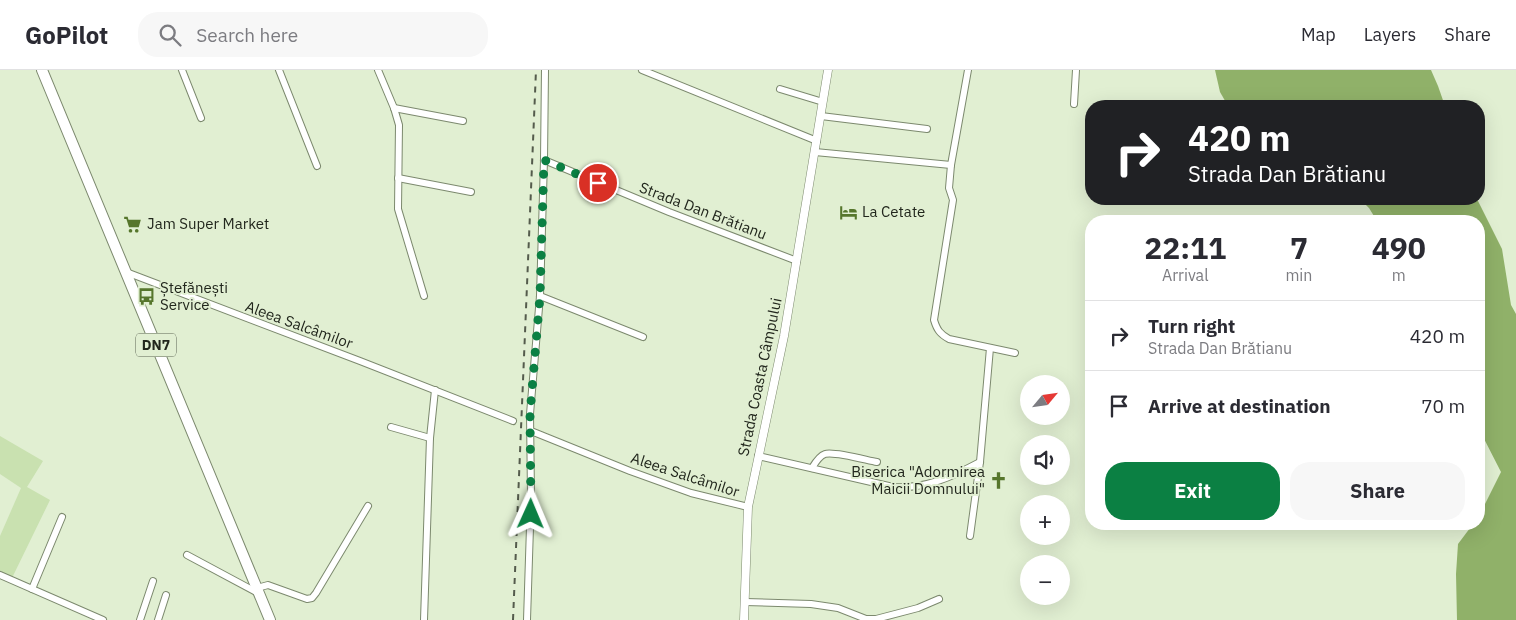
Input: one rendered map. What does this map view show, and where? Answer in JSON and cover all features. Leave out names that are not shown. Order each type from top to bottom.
[{"type":"main road","name":"DN7","points":[[42,70],[270,620]]},
{"type":"street","points":[[182,70],[201,118]]},
{"type":"street","points":[[279,70],[317,166]]},
{"type":"street","points":[[378,70],[399,125],[398,209],[424,296]]},
{"type":"street","points":[[527,620],[532,496],[530,414],[540,296],[545,70]]},
{"type":"street","points":[[642,70],[817,141]]},
{"type":"street","name":"Strada Coasta Câmpului","points":[[744,620],[748,507],[781,352],[816,152],[828,70]]},
{"type":"street","points":[[968,70],[951,165],[949,188],[953,200],[934,320],[937,328],[949,338],[1015,353]]},
{"type":"street","points":[[1074,104],[1076,70]]},
{"type":"street","points":[[780,89],[823,102]]},
{"type":"street","points":[[394,108],[463,121]]},
{"type":"street","points":[[821,116],[927,129]]},
{"type":"street","points":[[816,152],[951,165]]},
{"type":"street","name":"Strada Dan Brătianu","points":[[544,160],[669,212],[797,261]]},
{"type":"street","points":[[398,178],[471,192]]},
{"type":"street","name":"Aleea Salcâmilor","points":[[126,272],[513,421]]},
{"type":"street","points":[[540,296],[643,337]]},
{"type":"street","points":[[970,536],[980,462],[990,348]]},
{"type":"street","points":[[424,620],[430,438],[435,390]]},
{"type":"street","points":[[391,427],[430,438]]},
{"type":"street","name":"Aleea Salcâmilor","points":[[531,431],[683,490],[748,507]]},
{"type":"street","points":[[812,468],[818,459],[825,454],[835,454],[877,462]]},
{"type":"street","points":[[758,456],[893,487],[908,488],[950,478],[980,462]]},
{"type":"street","points":[[187,555],[258,591],[268,585],[306,599],[312,598],[368,506]]},
{"type":"street","points":[[32,589],[62,518]]},
{"type":"street","points":[[0,575],[102,620]]},
{"type":"street","points":[[140,620],[152,580]]},
{"type":"street","points":[[158,620],[166,596]]},
{"type":"street","points":[[745,602],[811,604],[838,608],[866,619],[876,619],[918,608],[939,599]]},
{"type":"green space","points":[[1215,70],[1431,70],[1443,100],[1225,100],[1220,92]]},
{"type":"green space","points":[[1366,205],[1480,205],[1485,215],[1373,215]]},
{"type":"green space","points":[[1485,215],[1502,249],[1511,305],[1516,314],[1516,620],[1457,620],[1456,574],[1458,544],[1468,530],[1485,530],[1485,504],[1501,472],[1485,441]]},
{"type":"green space","points":[[0,436],[43,461],[27,487],[50,500],[12,578],[0,573],[0,536],[21,488],[0,474]]},
{"type":"railway","points":[[513,620],[536,70]]},
{"type":"place","name":"La Cetate","points":[[848,212]]},
{"type":"place","name":"Jam Super Market","points":[[133,224]]},
{"type":"place","name":"Ștefănești Service","points":[[146,297]]},
{"type":"place","name":"Biserica \"Adormirea Maicii Domnului\"","points":[[999,481]]},
{"type":"route","points":[[531,514],[530,414],[540,296],[544,160],[598,183]]}]
